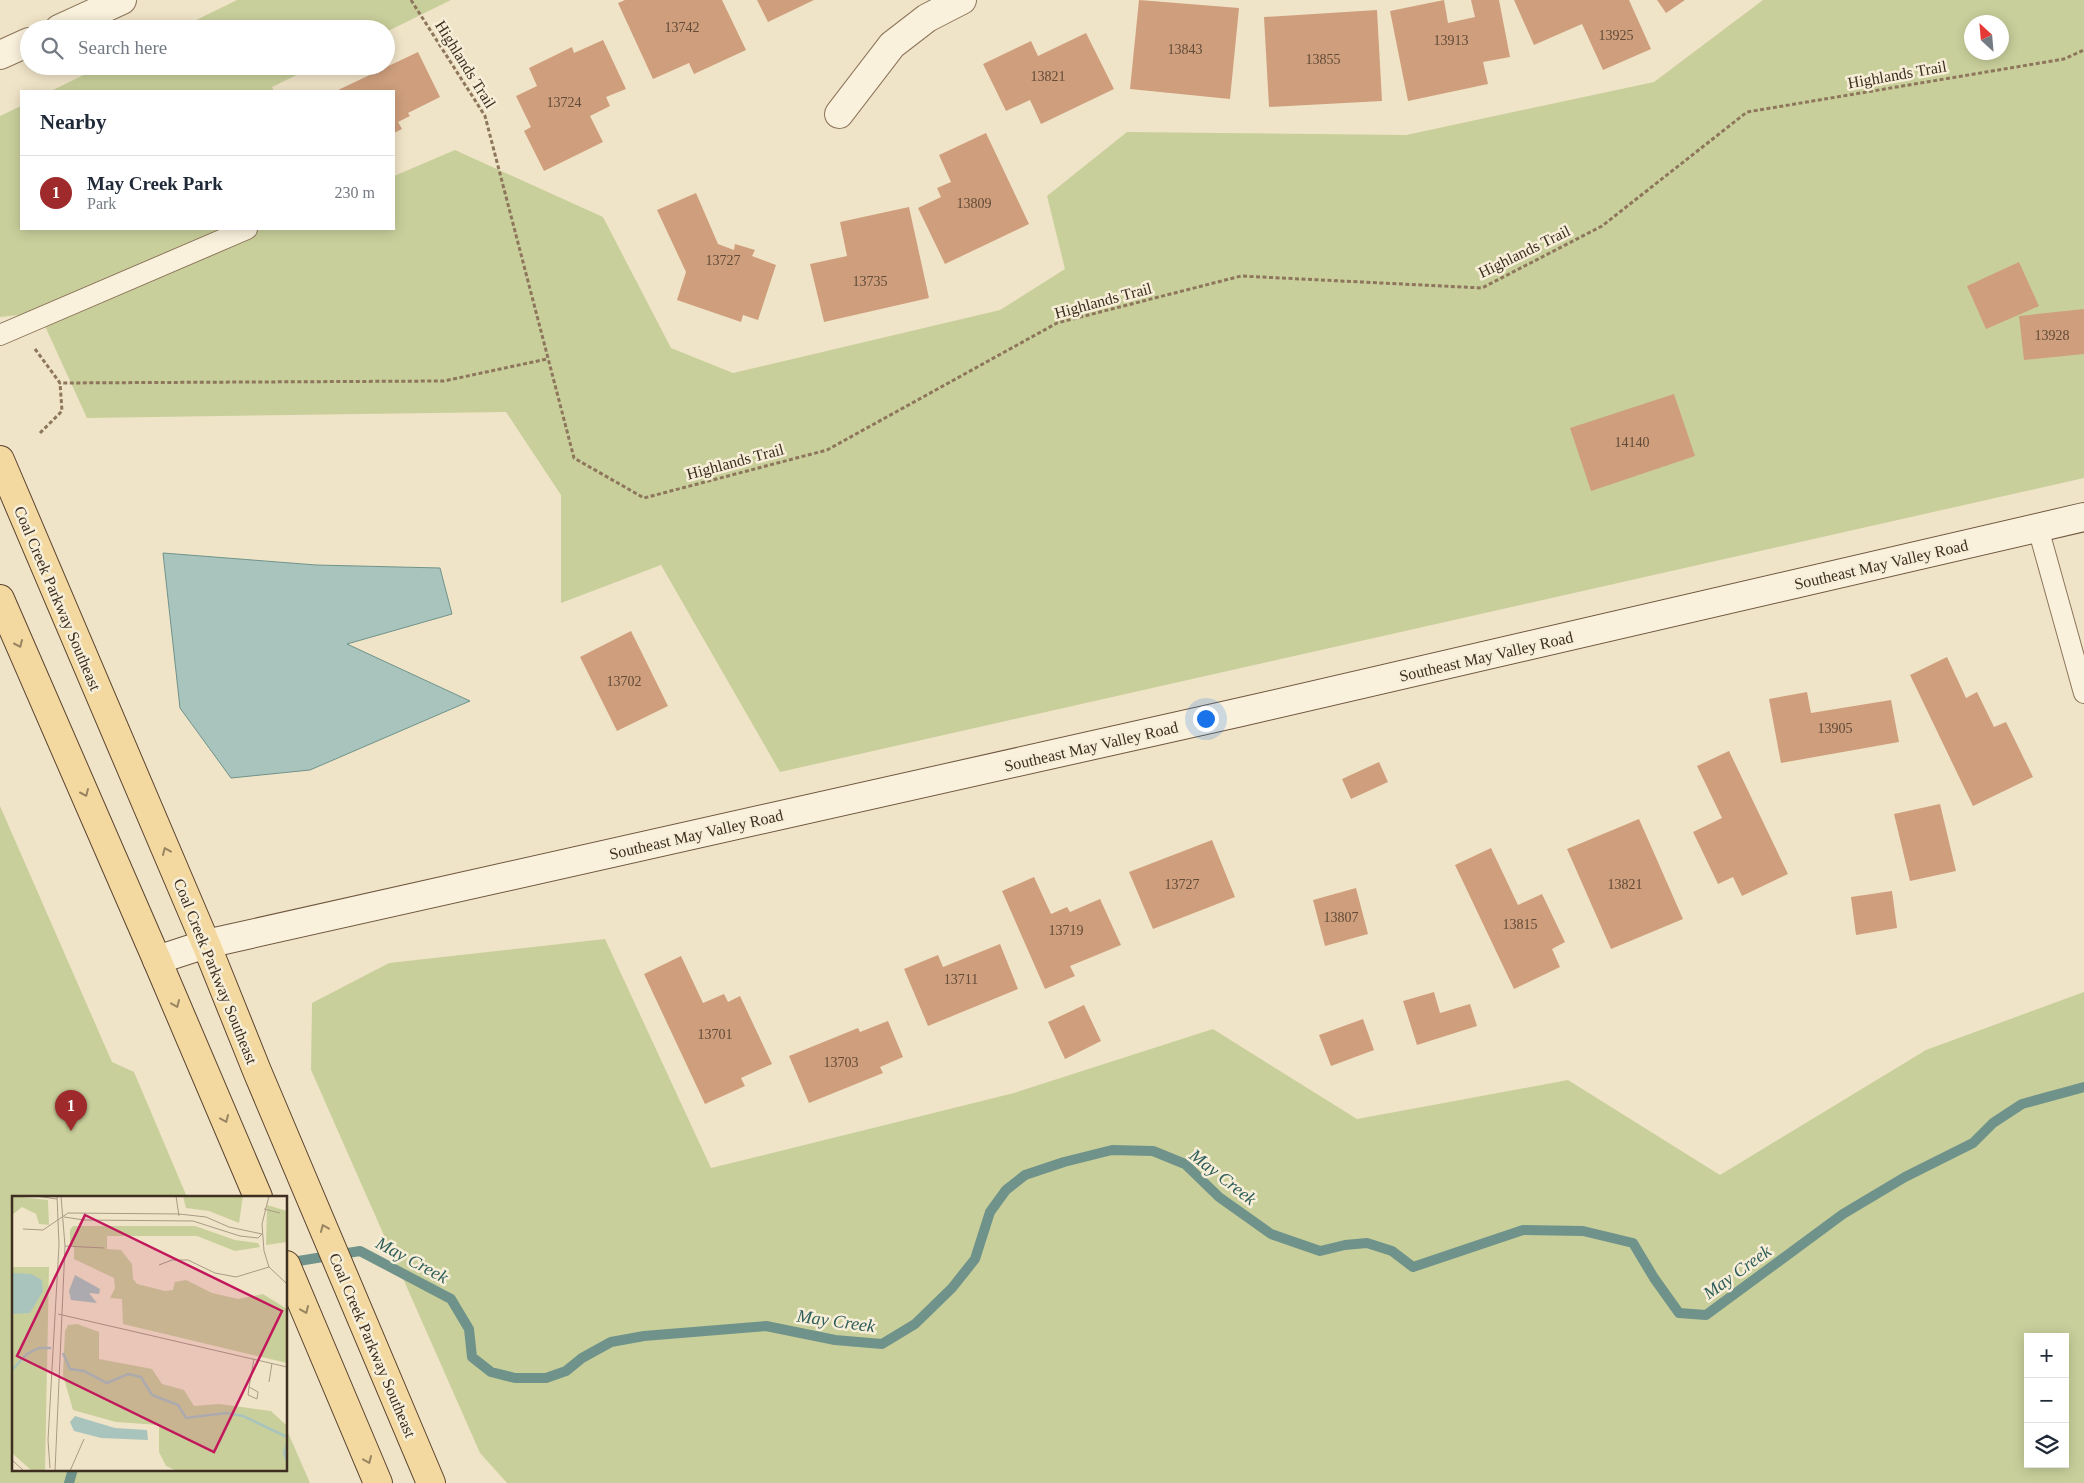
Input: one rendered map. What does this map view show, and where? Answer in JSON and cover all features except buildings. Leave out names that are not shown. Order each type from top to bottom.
[{"type":"main road","name":"Coal Creek Parkway Southeast","points":[[0,460],[206,944],[257,1071],[431,1483]]},
{"type":"main road","points":[[0,599],[258,1196]]},
{"type":"main road","points":[[288,1270],[378,1483]]},
{"type":"street","points":[[79,20],[122,0]]},
{"type":"street","points":[[839,114],[892,44],[928,18],[962,0]]},
{"type":"street","points":[[0,55],[20,46]]},
{"type":"street","name":"Southeast May Valley Road","points":[[157,960],[206,944],[1251,710],[2084,517]]},
{"type":"lane","points":[[0,336],[245,230]]},
{"type":"lane","points":[[2038,528],[2084,693]]},
{"type":"path","name":"Highlands Trail","points":[[411,0],[485,116],[574,458],[644,498],[827,450],[1057,323],[1241,276],[1482,288],[1602,226],[1747,112],[2064,58],[2084,50]]},
{"type":"path","points":[[19,329],[60,383],[62,411],[40,433]]},
{"type":"path","points":[[60,383],[444,381],[547,358]]},
{"type":"green space","points":[[237,0],[451,0],[395,28],[395,20],[196,20]]},
{"type":"green space","points":[[1763,0],[2084,0],[2084,478],[780,772],[661,565],[561,603],[561,495],[506,412],[87,418],[39,313],[0,317],[0,116],[20,106],[20,230],[395,230],[395,176],[455,150],[603,217],[671,348],[733,373],[1000,310],[1065,269],[1047,196],[1127,132],[1406,135],[1654,82]]},
{"type":"green space","points":[[84,75],[297,75],[272,87],[274,90],[53,90]]},
{"type":"green space","points":[[0,806],[112,1062],[134,1072],[187,1196],[12,1196],[12,1470],[288,1470],[288,1433],[310,1483],[0,1483]]},
{"type":"green space","points":[[605,939],[711,1168],[1014,1093],[1213,1029],[1357,1119],[1568,1080],[1720,1175],[1926,1050],[2084,992],[2084,1483],[507,1483],[480,1453],[311,1070],[312,1003],[389,963]]},
{"type":"water","points":[[163,553],[316,565],[440,568],[452,614],[347,644],[470,701],[310,770],[231,778],[180,708]]},
{"type":"waterway","name":"May Creek","points":[[288,1263],[360,1251],[451,1299],[469,1329],[472,1357],[491,1372],[515,1378],[546,1378],[566,1371],[582,1358],[611,1342],[644,1336],[766,1326],[835,1340],[882,1344],[915,1324],[952,1288],[975,1259],[990,1212],[1006,1190],[1025,1175],[1064,1162],[1112,1150],[1153,1151],[1185,1164],[1219,1197],[1271,1234],[1320,1251],[1345,1245],[1367,1243],[1392,1251],[1413,1267],[1523,1230],[1583,1231],[1633,1243],[1654,1278],[1679,1313],[1706,1315],[1843,1214],[1905,1177],[1973,1143],[1993,1123],[2022,1104],[2084,1087]]},
{"type":"waterway","name":"May Creek","points":[[69,1483],[73,1470]]},
{"type":"place","name":"May Creek Park","points":[[71,1131]]}]
